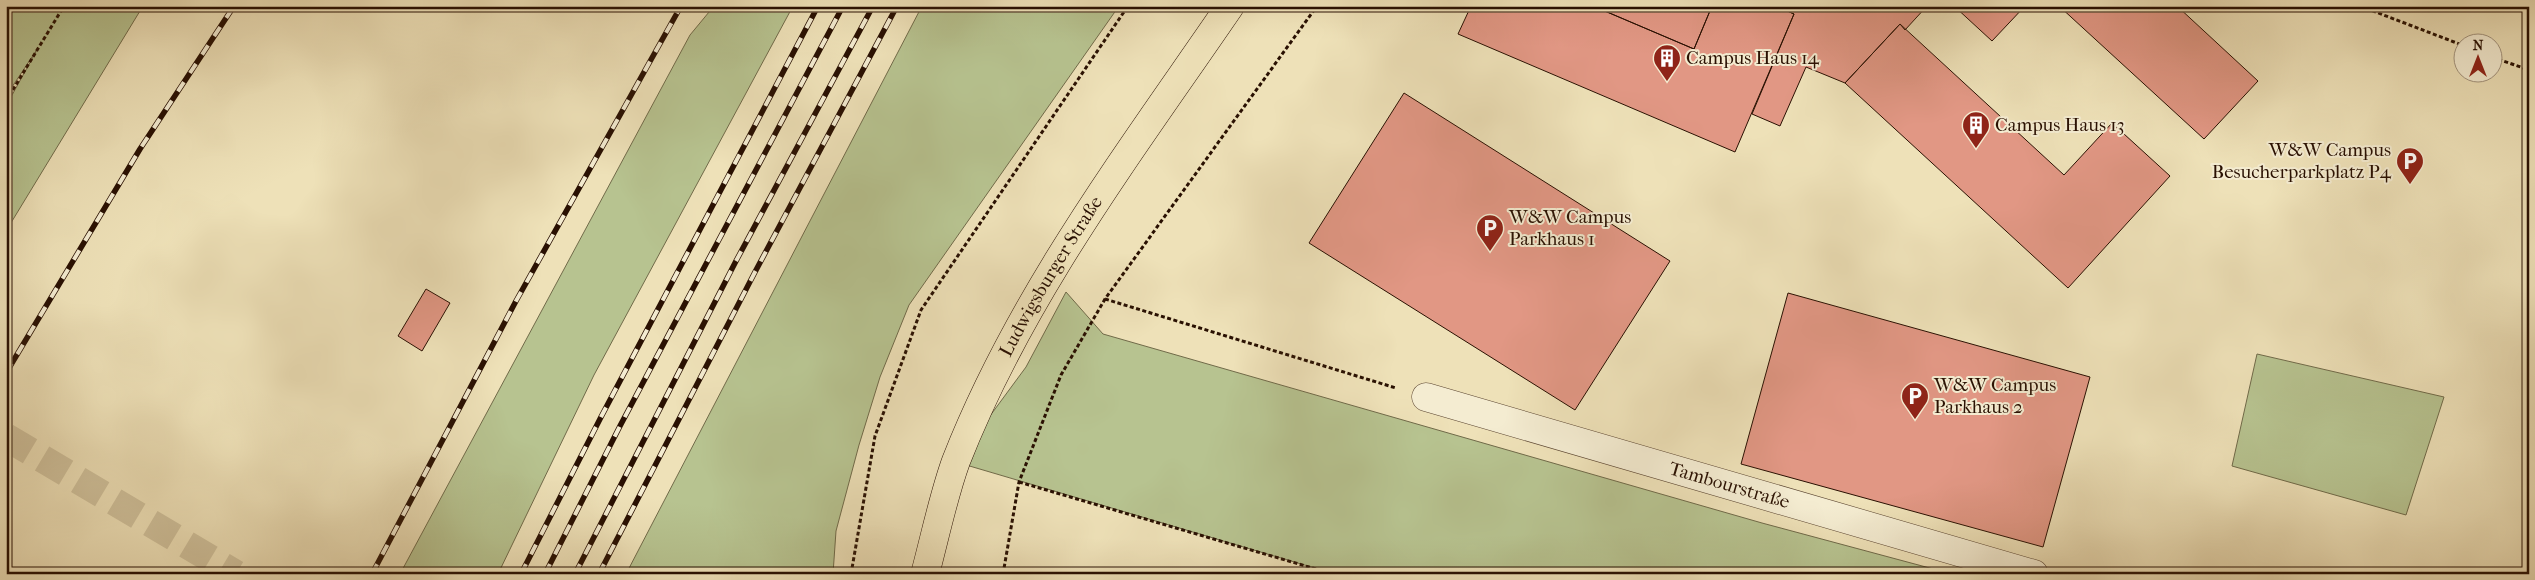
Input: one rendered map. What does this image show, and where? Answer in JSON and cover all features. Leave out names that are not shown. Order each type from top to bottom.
[{"type":"main road","name":"Ludwigsburger Straße","points":[[925,574],[956,462],[1003,355],[1064,250],[1230,6]]},
{"type":"street","name":"Tambourstraße","points":[[1426,397],[2034,574]]},
{"type":"path","points":[[6,101],[64,6]]},
{"type":"path","points":[[852,574],[875,436],[920,310],[1128,6]]},
{"type":"path","points":[[1003,574],[1019,482],[1061,376],[1105,299],[1317,6]]},
{"type":"path","points":[[2360,6],[2452,41]]},
{"type":"path","points":[[2502,61],[2529,70]]},
{"type":"path","points":[[1105,299],[1426,397]]},
{"type":"path","points":[[1019,482],[1333,574]]},
{"type":"green space","points":[[6,6],[143,6],[6,231],[6,106],[38,48],[6,96]]},
{"type":"green space","points":[[714,6],[793,6],[594,375],[498,574],[400,574],[690,35]]},
{"type":"green space","points":[[922,6],[1119,6],[909,305],[880,377],[859,445],[836,531],[833,574],[626,574]]},
{"type":"green space","points":[[1066,292],[1103,334],[1762,523],[1952,574],[1335,574],[956,462],[1026,367]]},
{"type":"green space","points":[[2257,354],[2444,397],[2406,515],[2232,466]]},
{"type":"building","name":"Campus Haus 14","points":[[1471,6],[1593,6],[1694,49],[1712,6],[1776,6],[1794,14],[1735,152],[1458,34]]},
{"type":"building","points":[[1593,6],[1712,6],[1694,49]]},
{"type":"building","points":[[1776,6],[1927,6],[1905,30],[1900,24],[1845,83],[1806,67],[1780,126],[1752,114],[1794,14]]},
{"type":"building","points":[[1954,6],[2025,6],[1992,41]]},
{"type":"building","points":[[2059,6],[2177,6],[2258,81],[2204,139]]},
{"type":"building","name":"Campus Haus 13","points":[[1900,24],[2064,175],[2112,123],[2170,176],[2068,288],[1845,83]]},
{"type":"building","name":"W&W Campus Parkhaus 1","points":[[1404,93],[1670,261],[1575,410],[1309,243]]},
{"type":"building","points":[[426,289],[450,303],[422,351],[398,336]]},
{"type":"building","name":"W&W Campus Parkhaus 2","points":[[1788,293],[2090,377],[2043,547],[1741,464]]},
{"type":"tunnel","points":[[6,437],[236,574]]},
{"type":"railway","points":[[6,373],[140,149],[234,6]]},
{"type":"railway","points":[[372,574],[516,301],[681,6]]},
{"type":"railway","points":[[521,574],[601,417],[818,6]]},
{"type":"railway","points":[[545,574],[620,426],[843,6]]},
{"type":"railway","points":[[575,574],[736,261],[873,6]]},
{"type":"railway","points":[[599,574],[755,272],[897,6]]},
{"type":"place","name":"Campus Haus 14","points":[[1667,82]]},
{"type":"place","name":"Campus Haus 13","points":[[1976,149]]},
{"type":"place","name":"W&W Campus Besucherparkplatz P4","points":[[2410,185]]},
{"type":"place","name":"W&W Campus Parkhaus 1","points":[[1490,252]]},
{"type":"place","name":"W&W Campus Parkhaus 2","points":[[1915,420]]}]
